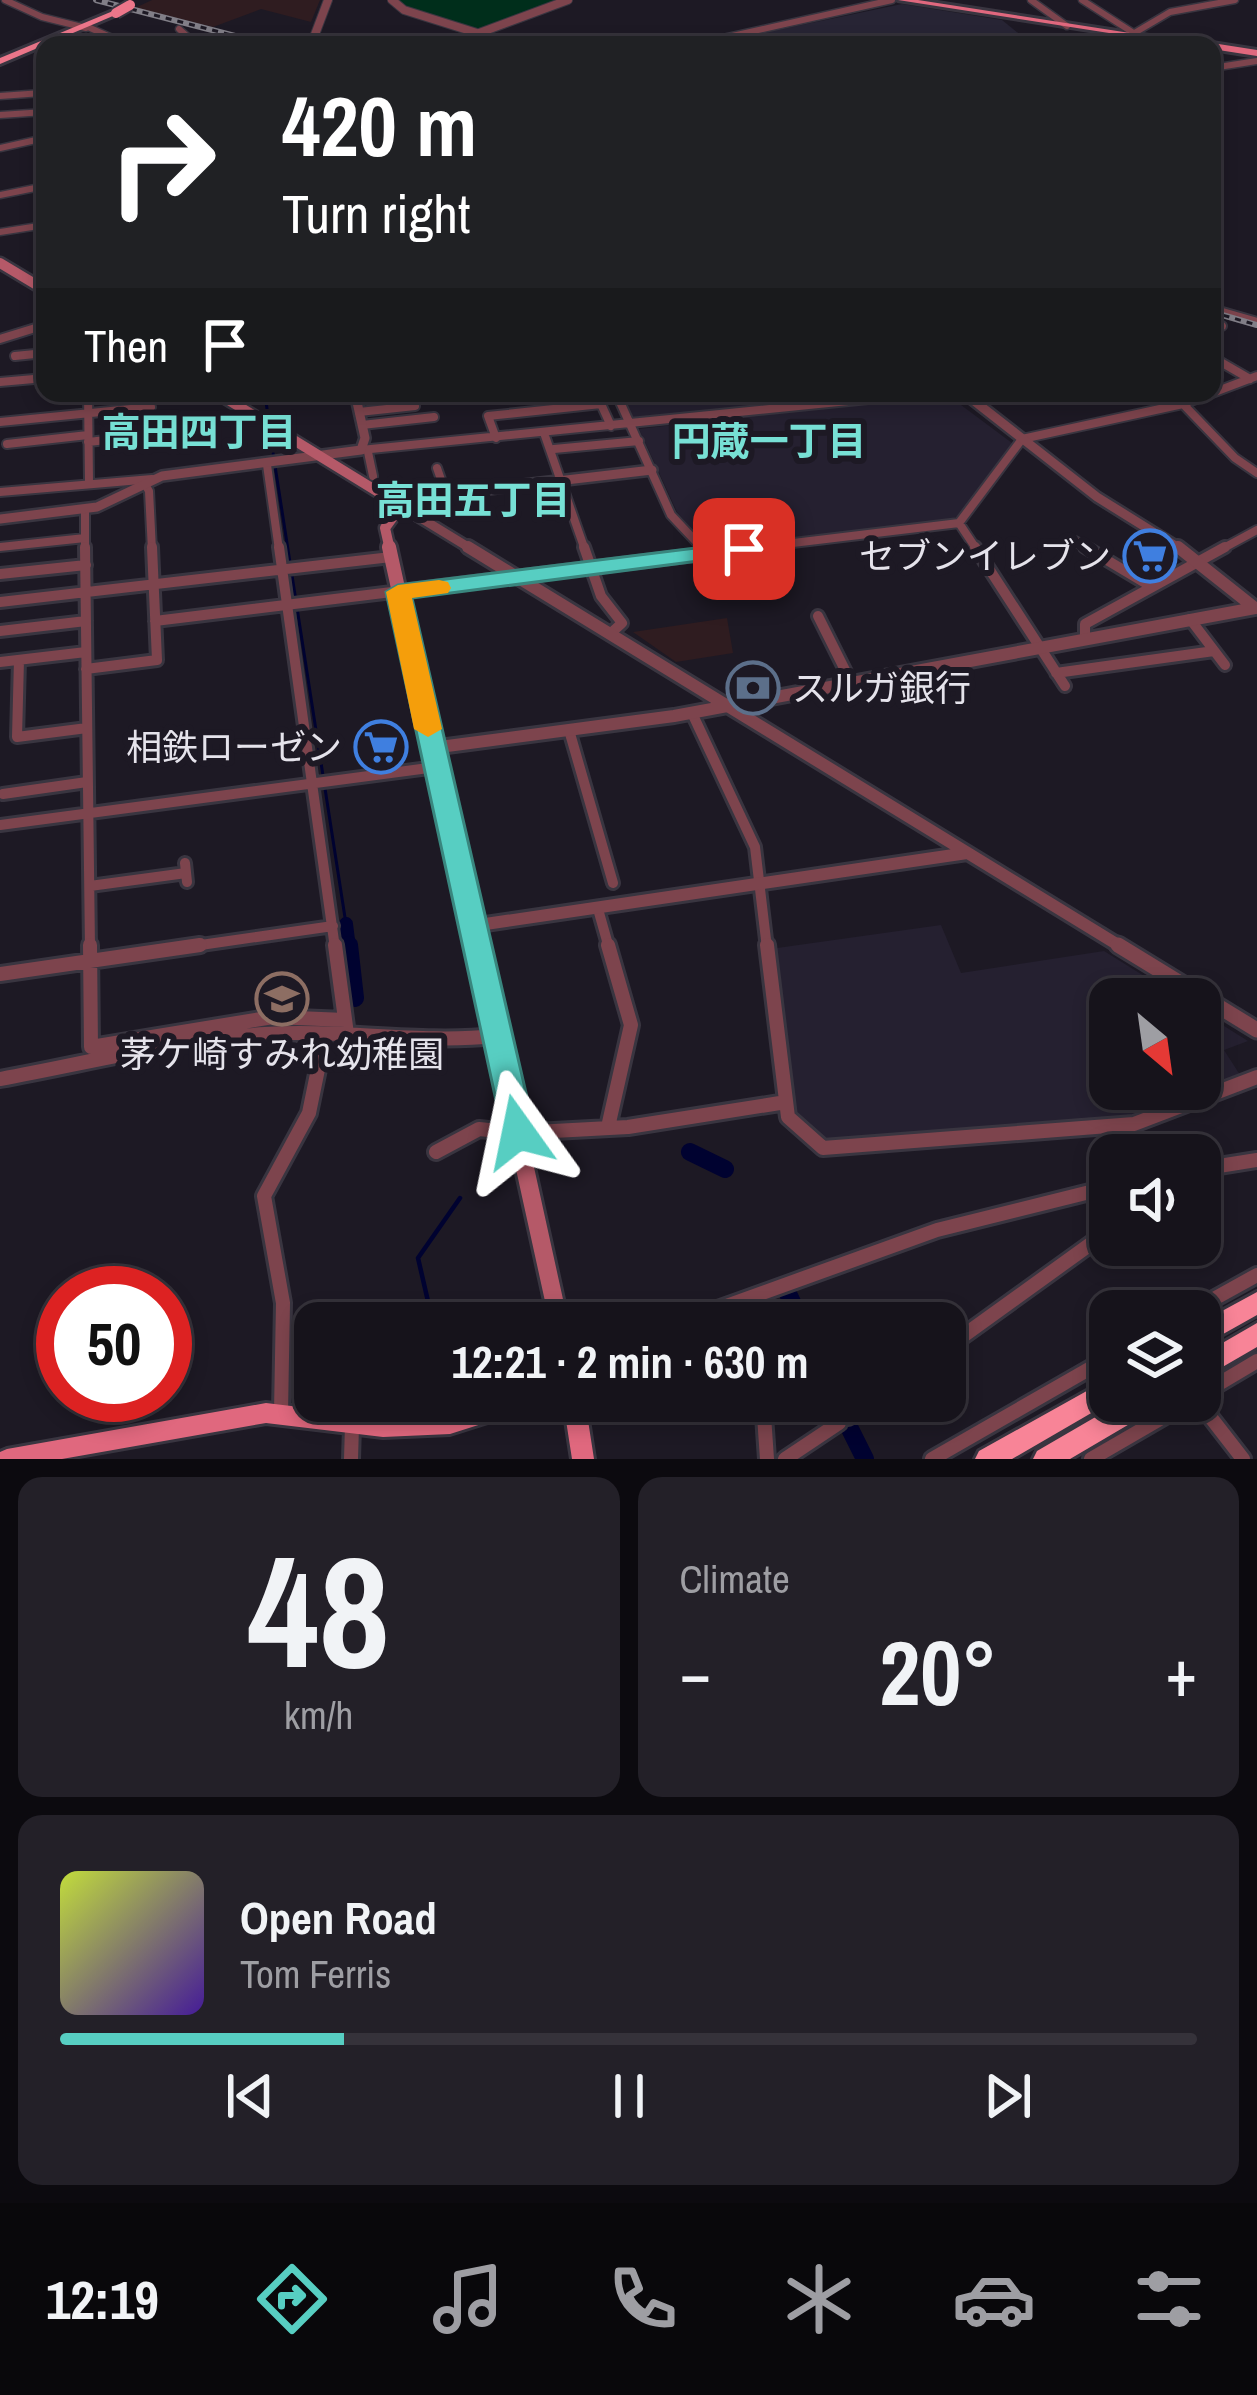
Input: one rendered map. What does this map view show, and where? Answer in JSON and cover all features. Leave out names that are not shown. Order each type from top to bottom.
[{"type":"highway","points":[[66,36],[135,2]]},
{"type":"highway","points":[[0,61],[36,47]]},
{"type":"highway","points":[[1221,1327],[1257,1306]]},
{"type":"highway","points":[[1221,1355],[1257,1330]]},
{"type":"highway","points":[[988,1459],[1089,1404]]},
{"type":"highway","points":[[1046,1459],[1110,1422]]},
{"type":"main road","points":[[902,0],[1149,36]]},
{"type":"main road","points":[[1221,48],[1257,57]]},
{"type":"main road","points":[[0,263],[36,285]]},
{"type":"main road","points":[[232,402],[401,506],[385,528],[555,1302]]},
{"type":"main road","points":[[1221,1348],[1257,1330]]},
{"type":"main road","points":[[1000,1459],[1089,1405]]},
{"type":"main road","points":[[7,1459],[58,1455],[281,1412],[352,1426],[456,1422]]},
{"type":"main road","points":[[577,1422],[583,1459]]},
{"type":"main road","points":[[1030,1459],[1093,1422]]},
{"type":"street","points":[[5,0],[47,19],[106,36]]},
{"type":"street","points":[[314,36],[328,0]]},
{"type":"street","points":[[392,0],[410,13],[478,33]]},
{"type":"street","points":[[470,36],[568,0]]},
{"type":"street","points":[[732,36],[892,0]]},
{"type":"street","points":[[1031,0],[1067,26]]},
{"type":"street","points":[[1082,0],[1131,33],[1170,12],[1235,0]]},
{"type":"street","points":[[1190,0],[1200,6]]},
{"type":"street","points":[[179,29],[187,36]]},
{"type":"street","points":[[1221,66],[1257,57]]},
{"type":"street","points":[[0,96],[36,93]]},
{"type":"street","points":[[0,116],[36,113]]},
{"type":"street","points":[[0,148],[36,143]]},
{"type":"street","points":[[0,195],[36,188]]},
{"type":"street","points":[[0,232],[36,226]]},
{"type":"street","points":[[1221,312],[1257,322]]},
{"type":"street","points":[[0,338],[36,328]]},
{"type":"street","points":[[15,356],[36,354]]},
{"type":"street","points":[[1221,361],[1254,377]]},
{"type":"street","points":[[1221,388],[1254,377]]},
{"type":"street","points":[[0,382],[36,378]]},
{"type":"street","points":[[88,402],[88,482]]},
{"type":"street","points":[[358,402],[364,451],[373,476]]},
{"type":"street","points":[[620,402],[671,514],[706,554]]},
{"type":"street","points":[[0,492],[149,481],[364,451],[841,402]]},
{"type":"street","points":[[432,748],[692,713],[1085,636],[1251,610],[1256,604],[1198,560],[1115,510],[975,402]]},
{"type":"street","points":[[155,621],[959,523],[1022,440],[1174,402]]},
{"type":"street","points":[[1188,402],[1235,458],[1257,473]]},
{"type":"street","points":[[496,438],[488,416],[601,404],[611,426]]},
{"type":"street","points":[[361,418],[415,406]]},
{"type":"street","points":[[0,422],[151,407]]},
{"type":"street","points":[[361,418],[434,417]]},
{"type":"street","points":[[544,433],[601,596],[622,623],[610,634]]},
{"type":"street","points":[[7,443],[170,434]]},
{"type":"street","points":[[554,449],[638,440]]},
{"type":"street","points":[[272,464],[318,783],[346,1027]]},
{"type":"street","points":[[437,468],[446,494]]},
{"type":"street","points":[[401,506],[446,494],[652,470]]},
{"type":"street","points":[[0,519],[109,503],[149,481]]},
{"type":"street","points":[[86,669],[157,660],[149,481]]},
{"type":"street","points":[[401,506],[1257,1030]]},
{"type":"street","points":[[85,509],[91,1046],[248,1019],[448,1042],[496,1036]]},
{"type":"street","points":[[959,523],[1065,686]]},
{"type":"street","points":[[1085,636],[1085,624],[1257,530]]},
{"type":"street","points":[[0,547],[85,538]]},
{"type":"street","points":[[1075,541],[1152,587]]},
{"type":"street","points":[[0,602],[392,557]]},
{"type":"street","points":[[0,574],[86,565]]},
{"type":"street","points":[[818,616],[851,682]]},
{"type":"street","points":[[1190,619],[1225,665]]},
{"type":"street","points":[[0,631],[86,621]]},
{"type":"street","points":[[1056,673],[1214,651]]},
{"type":"street","points":[[0,662],[86,652]]},
{"type":"street","points":[[20,660],[17,737],[87,728]]},
{"type":"street","points":[[692,713],[755,847],[788,1117],[824,1148],[1135,1124],[1257,1077]]},
{"type":"street","points":[[568,730],[613,884]]},
{"type":"street","points":[[0,825],[436,767]]},
{"type":"street","points":[[3,794],[88,782]]},
{"type":"street","points":[[472,926],[968,853]]},
{"type":"street","points":[[90,886],[186,873]]},
{"type":"street","points":[[598,908],[631,1025],[608,1127]]},
{"type":"street","points":[[0,974],[333,926]]},
{"type":"street","points":[[0,1079],[246,1036],[325,1035],[346,1027]]},
{"type":"street","points":[[281,1412],[283,1303],[265,1196],[309,1113],[325,1035]]},
{"type":"street","points":[[436,1153],[479,1130],[608,1127],[786,1102]]},
{"type":"street","points":[[1221,1165],[1257,1160]]},
{"type":"street","points":[[738,1302],[937,1230],[1089,1192]]},
{"type":"street","points":[[966,1334],[1089,1245]]},
{"type":"street","points":[[1221,1295],[1257,1275]]},
{"type":"street","points":[[1221,1383],[1257,1360]]},
{"type":"street","points":[[932,1459],[1089,1370]]},
{"type":"street","points":[[764,1422],[767,1459]]},
{"type":"street","points":[[784,1459],[840,1422]]},
{"type":"street","points":[[1091,1459],[1156,1422]]},
{"type":"street","points":[[1214,1422],[1243,1459]]},
{"type":"street","points":[[351,1459],[352,1426]]},
{"type":"shaded area","points":[[152,0],[320,0],[311,22],[261,9],[213,27],[135,8]]},
{"type":"shaded area","points":[[902,4],[1002,20],[1022,36],[749,36]]},
{"type":"shaded area","points":[[624,402],[803,402],[631,421]]},
{"type":"shaded area","points":[[868,402],[957,402],[1012,443],[964,513],[945,522],[777,543],[770,529],[697,536],[677,512],[639,429]]},
{"type":"shaded area","points":[[727,618],[733,653],[676,662],[633,632]]},
{"type":"shaded area","points":[[941,925],[961,973],[1104,951],[1147,978],[1089,978],[1089,1110],[1158,1110],[1132,1120],[825,1144],[793,1114],[770,949]]},
{"type":"shaded area","points":[[1221,1024],[1248,1041],[1224,1050],[1242,1078],[1221,1086]]},
{"type":"green space","points":[[396,0],[561,0],[480,29],[404,7]]},
{"type":"waterway","points":[[0,343],[36,333]]},
{"type":"waterway","points":[[266,402],[267,409]]},
{"type":"waterway","points":[[271,440],[346,924]]},
{"type":"waterway","points":[[346,924],[349,948]]},
{"type":"waterway","points":[[349,945],[355,998]]},
{"type":"waterway","points":[[690,1152],[725,1169]]},
{"type":"waterway","points":[[428,1302],[418,1258],[460,1198]]},
{"type":"waterway","points":[[789,1296],[792,1302]]},
{"type":"waterway","points":[[846,1422],[865,1459]]},
{"type":"railway","points":[[96,0],[235,36]]},
{"type":"railway","points":[[1221,315],[1257,325]]},
{"type":"slow traffic","points":[[428,729],[398,592],[439,588]]},
{"type":"place","name":"セブンイレブン","points":[[1150,556]]},
{"type":"place","name":"スルガ銀行","points":[[753,688]]},
{"type":"place","name":"相鉄ローゼン","points":[[381,747]]},
{"type":"place","name":"茅ケ崎すみれ幼稚園","points":[[282,999]]},
{"type":"district","name":"高田四丁目","points":[[199,432]]},
{"type":"district","name":"円蔵一丁目","points":[[769,441]]},
{"type":"district","name":"高田五丁目","points":[[473,500]]},
{"type":"route","points":[[518,1132],[398,592],[744,549]]}]
